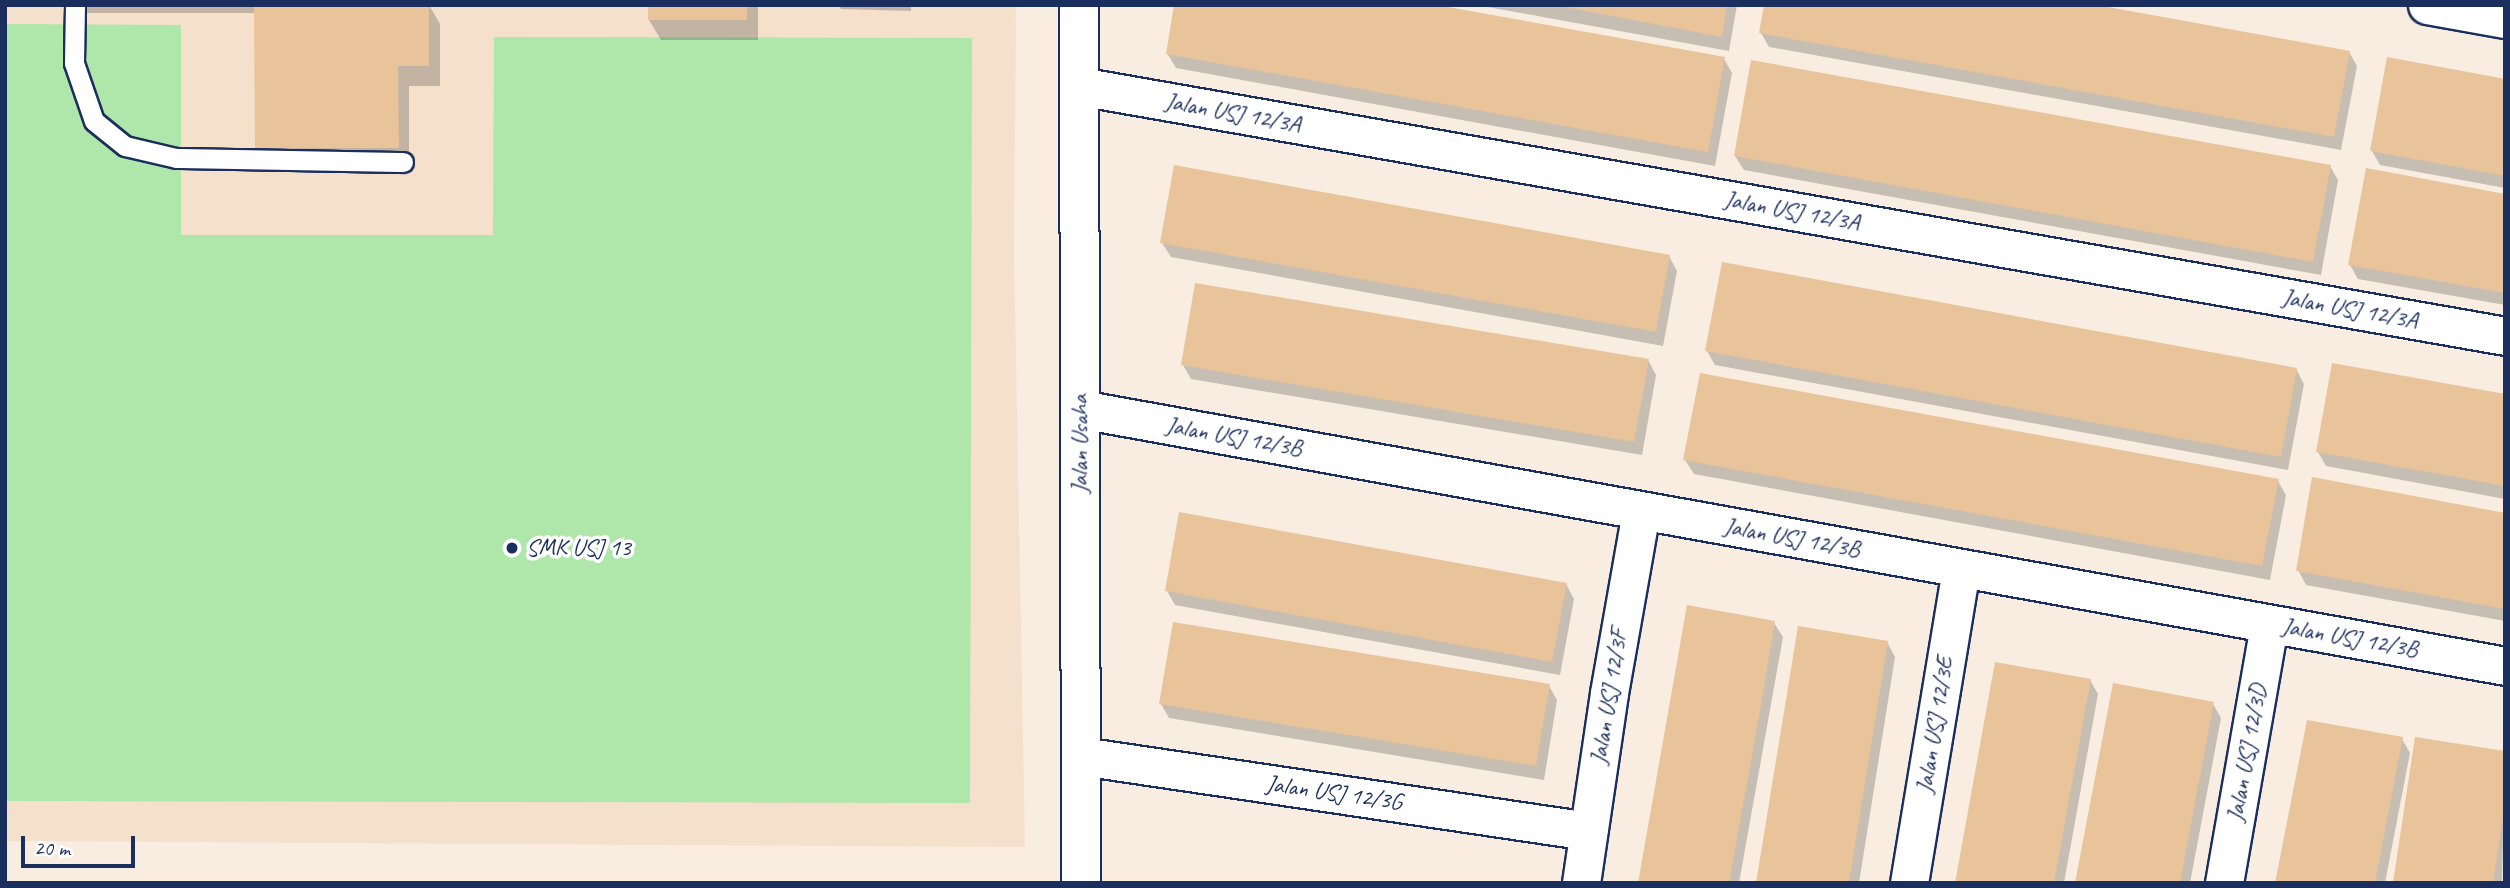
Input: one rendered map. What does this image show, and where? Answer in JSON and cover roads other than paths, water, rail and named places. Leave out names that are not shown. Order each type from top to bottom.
[{"type":"street","name":"Jalan Usaha","points":[[1079,5],[1081,883]]},
{"type":"street","points":[[2427,5],[2505,19]]},
{"type":"street","name":"Jalan USJ 12/3A","points":[[1079,86],[2505,336]]},
{"type":"street","name":"Jalan USJ 12/3B","points":[[1080,409],[2505,666]]},
{"type":"street","name":"Jalan USJ 12/3F","points":[[1581,883],[1641,511]]},
{"type":"street","name":"Jalan USJ 12/3E","points":[[1909,883],[1961,568]]},
{"type":"street","name":"Jalan USJ 12/3D","points":[[2224,883],[2269,624]]},
{"type":"street","name":"Jalan USJ 12/3G","points":[[1081,755],[1588,831]]},
{"type":"lane","points":[[75,5],[74,62],[94,121],[125,146],[176,158],[403,162]]},
{"type":"place","name":"SMK USJ 13","points":[[512,548]]}]
